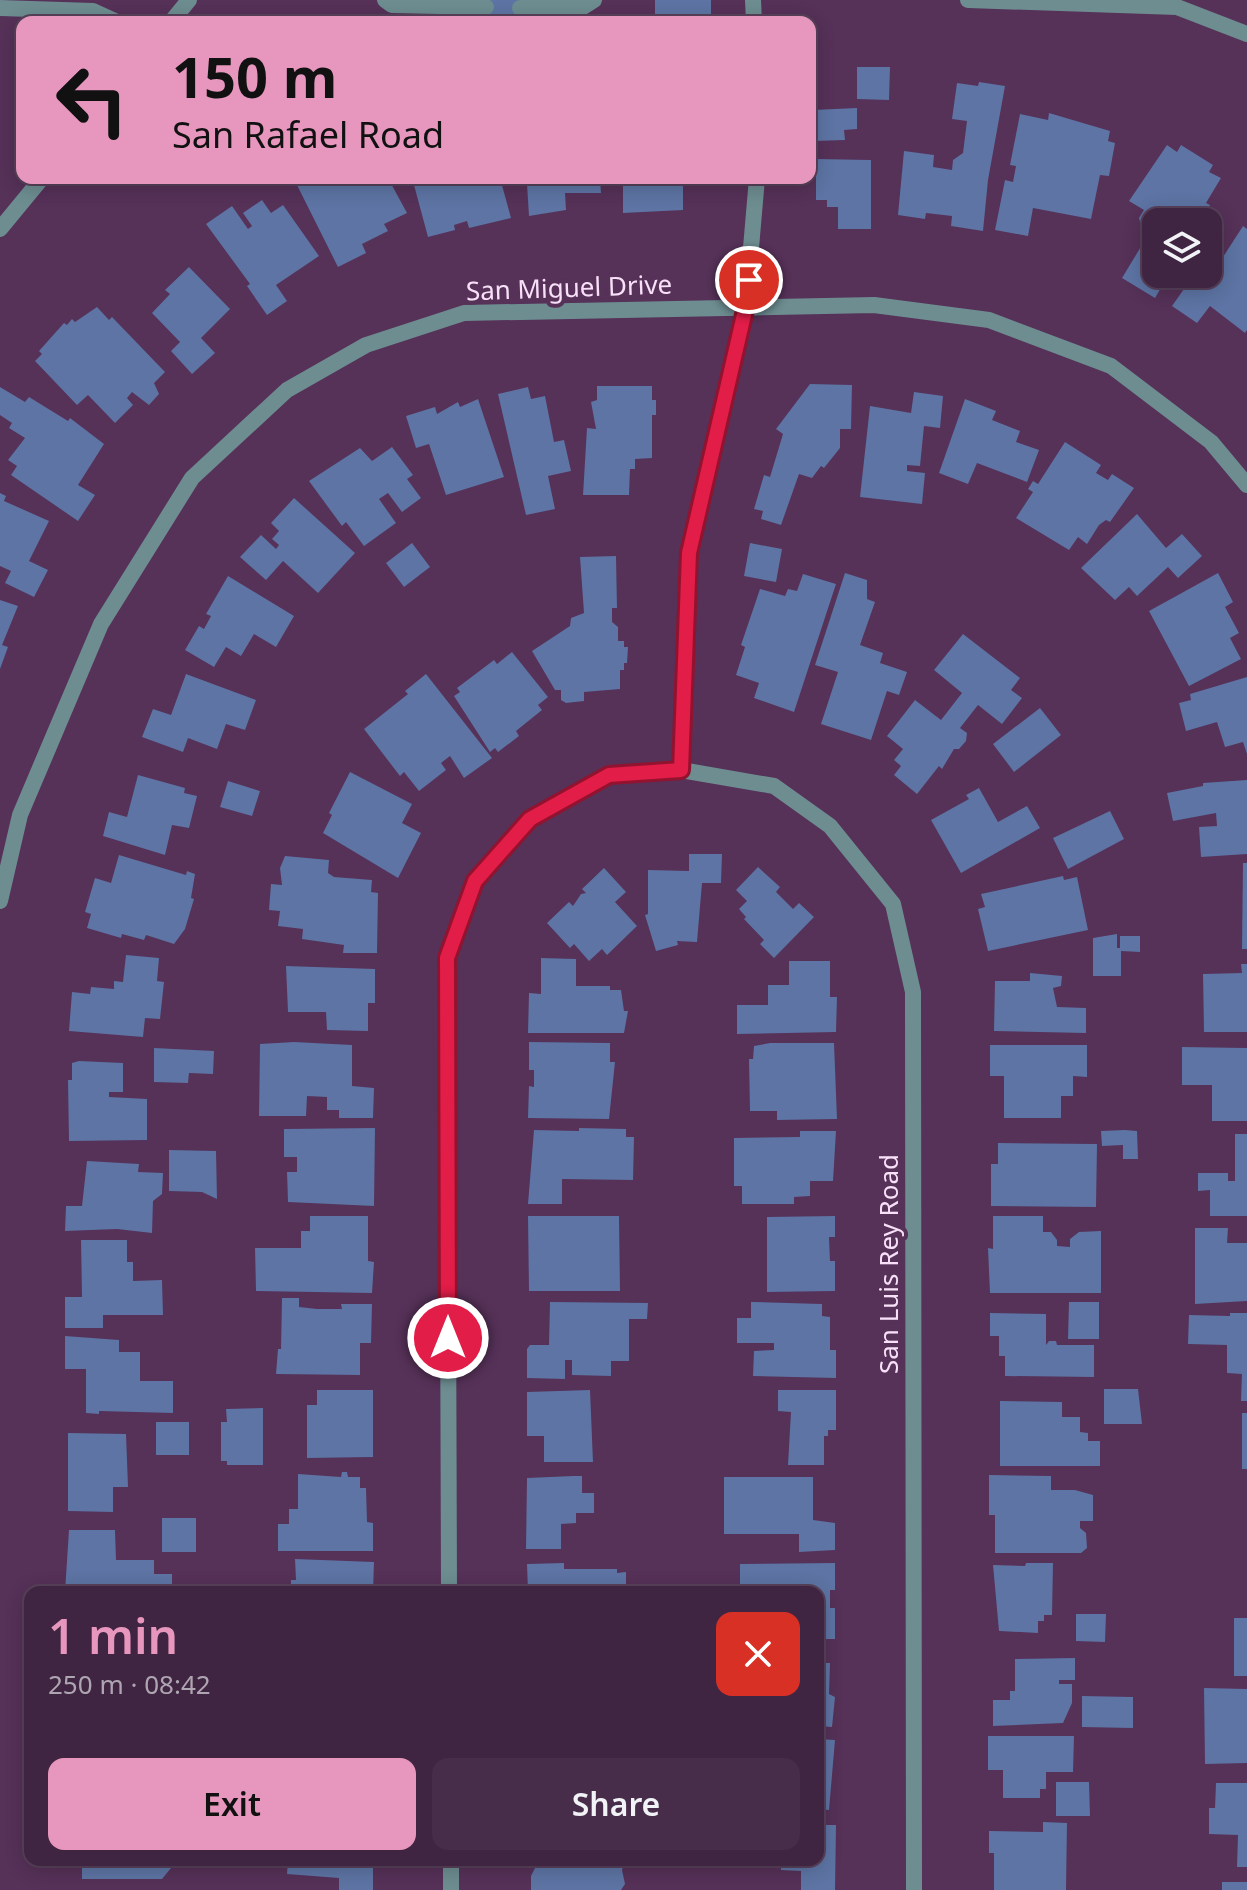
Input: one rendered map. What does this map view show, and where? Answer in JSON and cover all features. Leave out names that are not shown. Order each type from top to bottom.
[{"type":"street","points":[[176,16],[189,0]]},
{"type":"street","points":[[520,8],[583,7],[594,0]]},
{"type":"street","points":[[968,0],[1178,3],[1247,34]]},
{"type":"street","points":[[388,2],[486,7]]},
{"type":"street","points":[[0,8],[93,11],[104,16]]},
{"type":"street","points":[[0,229],[37,184]]},
{"type":"street","points":[[681,770],[689,553],[746,306],[756,184]]},
{"type":"street","name":"San Miguel Drive","points":[[0,901],[20,815],[101,624],[192,478],[287,390],[366,345],[464,313],[874,305],[989,320],[1111,366],[1211,442],[1247,485]]},
{"type":"street","name":"San Luis Rey Road","points":[[449,1586],[447,958],[475,881],[530,819],[609,775],[681,770],[774,786],[830,826],[893,904],[913,992],[914,1890]]},
{"type":"street","points":[[451,1866],[451,1890]]},
{"type":"building","points":[[486,0],[520,0],[520,16],[486,16]]},
{"type":"building","points":[[655,0],[711,0],[711,16],[655,16]]},
{"type":"building","points":[[857,67],[890,67],[889,100],[857,99]]},
{"type":"building","points":[[979,82],[1005,86],[988,180],[983,231],[951,226],[952,216],[926,213],[925,219],[898,215],[904,151],[934,155],[933,167],[952,170],[953,160],[963,153],[967,121],[952,119],[957,83],[978,86]]},
{"type":"building","points":[[857,108],[857,129],[844,130],[845,140],[816,141],[816,110]]},
{"type":"building","points":[[1049,113],[1110,131],[1108,141],[1115,143],[1109,176],[1100,175],[1091,219],[1033,208],[1028,236],[995,230],[1005,180],[1013,182],[1016,166],[1010,165],[1020,114],[1048,120]]},
{"type":"building","points":[[1167,145],[1177,152],[1181,145],[1213,165],[1209,172],[1221,178],[1206,203],[1210,205],[1208,208],[1142,209],[1129,201]]},
{"type":"building","points":[[816,159],[871,160],[871,229],[838,229],[838,207],[827,207],[827,200],[816,200]]},
{"type":"building","points":[[391,184],[407,213],[384,224],[388,231],[362,244],[366,253],[338,267],[297,185]]},
{"type":"building","points":[[502,184],[511,218],[469,228],[467,221],[454,225],[455,230],[428,237],[414,185]]},
{"type":"building","points":[[527,184],[600,184],[601,193],[565,193],[566,210],[529,216]]},
{"type":"building","points":[[623,184],[683,184],[683,210],[623,213]]},
{"type":"building","points":[[262,200],[271,213],[283,205],[319,256],[276,285],[287,301],[267,315],[247,286],[250,284],[206,224],[232,206],[248,229],[252,226],[243,213]]},
{"type":"building","points":[[1243,226],[1247,229],[1245,333],[1210,306],[1197,323],[1172,306],[1185,288],[1222,288],[1222,259]]},
{"type":"building","points":[[1142,245],[1142,288],[1161,288],[1155,298],[1122,278]]},
{"type":"building","points":[[189,267],[230,309],[201,338],[215,353],[192,374],[171,351],[180,342],[152,313],[170,294],[165,290]]},
{"type":"building","points":[[97,307],[109,320],[112,317],[165,372],[154,383],[159,394],[149,405],[132,392],[127,398],[133,405],[115,423],[88,395],[77,405],[35,361],[42,354],[39,351],[64,323],[67,325],[72,319],[75,322]]},
{"type":"building","points":[[810,384],[852,385],[851,429],[840,429],[840,448],[824,468],[821,466],[812,478],[799,474],[781,525],[761,519],[763,511],[754,509],[764,475],[770,477],[783,434],[776,429]]},
{"type":"building","points":[[597,386],[652,386],[656,415],[652,415],[652,458],[635,459],[635,469],[630,469],[629,495],[583,495],[587,428],[596,429],[591,402],[597,400]]},
{"type":"building","points":[[0,387],[25,402],[29,397],[68,421],[70,418],[104,444],[78,485],[95,495],[78,521],[11,475],[17,466],[8,460],[25,438],[9,428],[12,423],[0,415]]},
{"type":"building","points":[[528,387],[531,399],[545,396],[554,442],[564,440],[571,471],[548,476],[555,509],[526,515],[498,394]]},
{"type":"building","points":[[914,392],[943,396],[940,428],[924,426],[920,466],[907,465],[907,471],[925,473],[922,504],[860,497],[870,406],[911,413]]},
{"type":"building","points":[[478,399],[504,477],[446,495],[429,444],[416,448],[406,416],[435,407],[437,414],[458,402],[460,407]]},
{"type":"building","points":[[965,399],[996,411],[992,420],[1020,431],[1016,442],[1039,450],[1027,482],[977,463],[968,484],[939,473]]},
{"type":"building","points":[[1065,442],[1101,465],[1096,473],[1108,480],[1112,474],[1134,488],[1110,522],[1106,520],[1099,525],[1087,544],[1078,537],[1069,550],[1016,518],[1033,492],[1028,489],[1033,481],[1038,484]]},
{"type":"building","points":[[392,447],[413,475],[407,479],[421,498],[402,512],[388,493],[379,499],[396,523],[364,546],[346,522],[342,526],[309,481],[360,448],[372,461]]},
{"type":"building","points":[[0,493],[6,496],[4,501],[49,521],[29,561],[48,570],[34,597],[5,583],[11,571],[0,566]]},
{"type":"building","points":[[294,498],[355,553],[318,593],[283,561],[266,580],[240,557],[261,535],[276,549],[279,545],[272,539],[279,531],[271,523]]},
{"type":"building","points":[[1137,514],[1166,548],[1182,534],[1202,556],[1178,578],[1168,567],[1137,596],[1129,587],[1115,600],[1081,568]]},
{"type":"building","points":[[412,543],[430,567],[404,587],[386,563]]},
{"type":"building","points":[[750,543],[782,549],[776,582],[744,576]]},
{"type":"building","points":[[616,556],[617,608],[612,608],[612,622],[618,627],[618,641],[624,641],[624,647],[628,647],[627,663],[624,663],[624,670],[620,670],[620,689],[584,692],[584,701],[566,703],[561,700],[561,690],[555,690],[532,651],[570,626],[571,618],[584,613],[580,557]]},
{"type":"building","points":[[845,573],[867,580],[867,599],[875,602],[860,645],[883,653],[880,663],[907,672],[899,695],[887,691],[871,740],[821,724],[838,672],[815,665]]},
{"type":"building","points":[[1218,573],[1233,602],[1225,607],[1239,633],[1230,638],[1241,659],[1189,686],[1149,611]]},
{"type":"building","points":[[803,574],[836,584],[794,712],[754,698],[759,683],[736,675],[745,647],[741,645],[760,589],[785,596],[788,589],[797,591]]},
{"type":"building","points":[[228,576],[294,616],[276,647],[254,634],[241,656],[226,647],[214,667],[185,650],[199,626],[204,629],[211,616],[206,614]]},
{"type":"building","points":[[0,600],[18,606],[2,645],[8,647],[0,669]]},
{"type":"building","points":[[963,634],[1020,678],[1011,690],[1022,698],[1002,724],[978,705],[960,728],[967,733],[966,741],[959,749],[954,749],[942,769],[939,766],[917,794],[894,775],[901,766],[894,760],[903,749],[887,736],[915,700],[941,720],[962,693],[934,670]]},
{"type":"building","points":[[512,652],[548,697],[538,705],[542,710],[516,731],[519,736],[498,752],[495,748],[490,752],[454,696],[460,692],[457,688],[494,660],[497,664]]},
{"type":"building","points":[[186,674],[256,700],[245,730],[226,724],[217,749],[188,738],[183,752],[142,737],[153,709],[171,715]]},
{"type":"building","points":[[426,674],[492,758],[464,778],[450,756],[441,763],[446,770],[419,791],[404,772],[400,776],[364,729],[408,694],[405,691]]},
{"type":"building","points":[[1247,677],[1247,754],[1243,742],[1225,747],[1217,722],[1186,731],[1179,703],[1191,700],[1190,694]]},
{"type":"building","points":[[1040,708],[1061,735],[1014,772],[993,744]]},
{"type":"building","points":[[350,772],[412,804],[402,823],[421,833],[398,878],[323,833],[332,815],[329,813]]},
{"type":"building","points":[[138,775],[185,788],[184,793],[197,796],[189,828],[172,825],[165,855],[103,836],[109,812],[127,817]]},
{"type":"building","points":[[1247,780],[1247,854],[1201,857],[1199,827],[1217,826],[1216,813],[1173,821],[1167,793],[1203,786],[1203,783]]},
{"type":"building","points":[[228,781],[260,791],[252,816],[220,807]]},
{"type":"building","points":[[979,788],[998,822],[1027,806],[1040,828],[961,873],[931,820],[969,799],[966,795]]},
{"type":"building","points":[[1110,811],[1124,839],[1068,869],[1053,838]]},
{"type":"building","points":[[689,854],[722,854],[721,883],[702,883],[697,942],[677,941],[678,945],[656,951],[645,915],[648,914],[648,870],[689,871]]},
{"type":"building","points":[[119,855],[186,875],[187,871],[195,874],[191,898],[194,899],[185,929],[174,944],[146,935],[144,940],[122,934],[121,938],[87,928],[91,914],[85,912],[95,878],[111,883]]},
{"type":"building","points":[[285,856],[329,860],[328,873],[334,877],[372,880],[371,892],[378,893],[377,953],[343,953],[344,945],[302,939],[303,929],[278,926],[280,911],[269,910],[271,884],[282,885],[280,868]]},
{"type":"building","points":[[1243,863],[1247,863],[1247,949],[1242,949]]},
{"type":"building","points":[[758,867],[780,887],[776,892],[793,909],[799,903],[814,917],[774,958],[760,944],[764,940],[739,909],[747,901],[736,890]]},
{"type":"building","points":[[604,868],[626,892],[615,902],[637,926],[607,955],[602,949],[589,961],[574,944],[570,948],[547,923],[569,902],[573,906],[581,894],[586,893],[582,889]]},
{"type":"building","points":[[1063,876],[1064,880],[1077,877],[1088,930],[988,951],[978,909],[985,907],[981,894]]},
{"type":"building","points":[[1117,934],[1117,948],[1120,948],[1120,936],[1140,936],[1140,952],[1121,951],[1121,976],[1093,976],[1093,938]]},
{"type":"building","points":[[126,955],[159,958],[157,981],[164,982],[160,1019],[145,1018],[143,1037],[69,1031],[72,992],[90,994],[91,987],[114,989],[114,981],[123,982]]},
{"type":"building","points":[[541,958],[576,959],[576,986],[610,986],[610,990],[621,990],[624,1011],[628,1011],[624,1033],[528,1033],[529,993],[541,994]]},
{"type":"building","points":[[789,961],[830,961],[830,997],[837,997],[836,1032],[737,1034],[737,1005],[768,1005],[768,985],[789,985]]},
{"type":"building","points":[[1241,964],[1247,964],[1247,1032],[1204,1032],[1203,974],[1242,973]]},
{"type":"building","points":[[286,966],[375,969],[375,1003],[368,1003],[368,1031],[327,1030],[326,1012],[288,1012]]},
{"type":"building","points":[[1030,973],[1062,976],[1061,986],[1053,988],[1057,1007],[1086,1008],[1086,1033],[994,1031],[995,981],[1030,981]]},
{"type":"building","points":[[529,1042],[610,1043],[610,1062],[615,1062],[609,1119],[528,1118],[529,1086],[534,1087],[534,1070],[529,1070]]},
{"type":"building","points":[[834,1043],[837,1119],[777,1120],[777,1111],[750,1111],[749,1059],[753,1059],[754,1046]]},
{"type":"building","points":[[260,1044],[352,1045],[352,1086],[374,1088],[373,1118],[339,1118],[339,1110],[327,1110],[327,1097],[307,1096],[306,1116],[259,1116]]},
{"type":"building","points":[[990,1045],[1087,1045],[1087,1077],[1073,1076],[1073,1096],[1061,1096],[1061,1118],[1004,1118],[1004,1076],[990,1076]]},
{"type":"building","points":[[1182,1047],[1247,1048],[1247,1121],[1212,1121],[1212,1085],[1182,1085]]},
{"type":"building","points":[[154,1048],[214,1051],[213,1074],[189,1073],[188,1083],[154,1082]]},
{"type":"building","points":[[72,1063],[123,1063],[123,1092],[109,1092],[109,1097],[147,1099],[147,1140],[69,1141],[68,1080],[72,1080]]},
{"type":"building","points":[[375,1128],[374,1206],[288,1202],[287,1172],[297,1172],[297,1157],[284,1157],[284,1129]]},
{"type":"building","points":[[579,1128],[626,1129],[626,1137],[634,1137],[633,1180],[562,1179],[562,1204],[528,1204],[534,1130],[579,1131]]},
{"type":"building","points":[[800,1131],[836,1131],[833,1181],[810,1181],[810,1196],[794,1197],[794,1204],[742,1204],[742,1186],[734,1186],[734,1138],[800,1137]]},
{"type":"building","points":[[1101,1131],[1137,1131],[1138,1159],[1123,1159],[1123,1145],[1102,1146]]},
{"type":"building","points":[[1235,1134],[1247,1134],[1247,1216],[1210,1216],[1210,1190],[1198,1191],[1198,1173],[1228,1173],[1228,1181],[1235,1181]]},
{"type":"building","points":[[998,1143],[1097,1144],[1096,1207],[991,1206],[991,1164],[998,1164]]},
{"type":"building","points":[[169,1150],[216,1151],[217,1199],[202,1192],[169,1191]]},
{"type":"building","points":[[87,1161],[139,1164],[138,1172],[163,1173],[162,1194],[153,1201],[152,1233],[117,1229],[65,1231],[66,1206],[82,1206]]},
{"type":"building","points":[[310,1216],[368,1216],[368,1261],[374,1262],[372,1293],[256,1291],[255,1248],[301,1248],[301,1231],[310,1231]]},
{"type":"building","points":[[528,1216],[619,1216],[620,1291],[529,1291]]},
{"type":"building","points":[[835,1216],[835,1237],[829,1237],[830,1261],[835,1261],[835,1291],[767,1292],[767,1217]]},
{"type":"building","points":[[993,1216],[1043,1216],[1043,1232],[1051,1232],[1057,1246],[1070,1247],[1070,1239],[1079,1232],[1101,1231],[1101,1293],[990,1293],[988,1248],[993,1249]]},
{"type":"building","points":[[1195,1228],[1228,1228],[1227,1243],[1247,1243],[1247,1301],[1195,1304]]},
{"type":"building","points":[[81,1240],[127,1240],[127,1262],[133,1262],[133,1281],[162,1280],[163,1315],[103,1315],[103,1328],[65,1328],[65,1297],[82,1297]]},
{"type":"building","points":[[282,1298],[299,1298],[299,1307],[317,1309],[342,1309],[341,1304],[372,1304],[371,1343],[360,1343],[360,1375],[276,1374],[278,1349],[281,1349]]},
{"type":"building","points":[[550,1302],[648,1303],[647,1319],[629,1319],[629,1361],[611,1361],[611,1376],[572,1375],[572,1360],[565,1360],[565,1379],[527,1378],[527,1349],[530,1345],[549,1345]]},
{"type":"building","points":[[751,1302],[822,1304],[822,1316],[830,1317],[830,1350],[836,1350],[836,1378],[753,1376],[754,1351],[774,1350],[774,1343],[737,1343],[737,1318],[751,1318]]},
{"type":"building","points":[[1069,1302],[1099,1302],[1099,1339],[1068,1339]]},
{"type":"building","points":[[990,1313],[1046,1314],[1046,1345],[1049,1341],[1056,1341],[1057,1345],[1094,1345],[1094,1377],[1005,1376],[1005,1356],[999,1356],[999,1336],[990,1336]]},
{"type":"building","points":[[1230,1313],[1247,1313],[1247,1401],[1241,1401],[1242,1374],[1227,1373],[1227,1345],[1188,1344],[1189,1315],[1230,1316]]},
{"type":"building","points":[[65,1336],[119,1340],[119,1352],[140,1352],[140,1381],[173,1381],[173,1413],[86,1413],[86,1369],[65,1369]]},
{"type":"building","points":[[1104,1389],[1138,1389],[1142,1424],[1104,1424]]},
{"type":"building","points":[[317,1390],[373,1390],[373,1457],[307,1458],[307,1405],[317,1405]]},
{"type":"building","points":[[590,1390],[593,1462],[544,1462],[544,1436],[527,1436],[527,1392]]},
{"type":"building","points":[[778,1390],[836,1390],[836,1430],[828,1430],[828,1436],[824,1436],[824,1465],[788,1465],[791,1412],[778,1411]]},
{"type":"building","points":[[1000,1401],[1062,1402],[1062,1417],[1080,1417],[1080,1432],[1088,1433],[1088,1441],[1100,1441],[1100,1466],[1000,1466]]},
{"type":"building","points":[[263,1408],[263,1465],[227,1465],[227,1461],[221,1461],[221,1422],[227,1422],[226,1409]]},
{"type":"building","points":[[1242,1413],[1247,1413],[1247,1469],[1242,1469]]},
{"type":"building","points":[[156,1422],[189,1422],[189,1455],[156,1455]]},
{"type":"building","points":[[68,1433],[126,1434],[128,1487],[113,1487],[113,1512],[68,1511]]},
{"type":"building","points":[[342,1472],[347,1472],[348,1477],[360,1477],[360,1488],[366,1488],[367,1522],[373,1523],[373,1551],[278,1551],[278,1524],[289,1524],[289,1509],[298,1509],[298,1474],[341,1477]]},
{"type":"building","points":[[989,1475],[1051,1476],[1051,1490],[1075,1490],[1093,1495],[1093,1521],[1080,1521],[1080,1528],[1086,1533],[1087,1548],[1081,1553],[995,1553],[995,1515],[989,1515]]},
{"type":"building","points":[[582,1476],[582,1493],[594,1493],[594,1513],[576,1513],[576,1523],[561,1524],[561,1549],[526,1549],[527,1478]]},
{"type":"building","points":[[724,1477],[813,1477],[813,1520],[835,1523],[835,1550],[799,1552],[799,1534],[724,1534]]},
{"type":"building","points":[[162,1518],[196,1518],[196,1552],[162,1552]]},
{"type":"building","points":[[69,1530],[115,1530],[116,1560],[154,1560],[154,1574],[172,1574],[172,1586],[65,1586]]},
{"type":"building","points":[[295,1559],[374,1562],[373,1586],[291,1586],[291,1580],[296,1580]]},
{"type":"building","points":[[564,1563],[564,1569],[617,1569],[617,1573],[626,1572],[626,1586],[528,1586],[527,1564]]},
{"type":"building","points":[[835,1563],[835,1590],[830,1590],[830,1608],[835,1608],[835,1639],[824,1639],[824,1586],[740,1586],[740,1564]]},
{"type":"building","points":[[1026,1563],[1053,1563],[1052,1615],[1044,1615],[1044,1621],[1038,1621],[1038,1633],[999,1631],[993,1565],[1025,1566]]},
{"type":"building","points":[[1076,1614],[1106,1614],[1105,1642],[1076,1641]]},
{"type":"building","points":[[1234,1618],[1247,1618],[1247,1676],[1234,1676]]},
{"type":"building","points":[[1075,1658],[1075,1680],[1059,1680],[1059,1684],[1072,1684],[1072,1703],[1063,1723],[993,1726],[993,1700],[1010,1700],[1010,1691],[1015,1691],[1015,1659]]},
{"type":"building","points":[[824,1663],[830,1663],[829,1694],[835,1697],[832,1727],[824,1726]]},
{"type":"building","points":[[1204,1688],[1247,1689],[1247,1763],[1205,1764]]},
{"type":"building","points":[[1082,1696],[1133,1697],[1133,1728],[1082,1727]]},
{"type":"building","points":[[988,1736],[1074,1736],[1073,1772],[1046,1772],[1046,1789],[1040,1789],[1040,1798],[1003,1798],[1003,1770],[988,1770]]},
{"type":"building","points":[[824,1739],[835,1740],[829,1810],[824,1810]]},
{"type":"building","points":[[1056,1782],[1089,1782],[1090,1816],[1056,1816]]},
{"type":"building","points":[[1216,1783],[1247,1783],[1247,1867],[1237,1867],[1238,1835],[1209,1834],[1209,1808],[1215,1808]]},
{"type":"building","points":[[1043,1822],[1067,1823],[1066,1890],[994,1890],[994,1853],[989,1853],[989,1831],[1043,1832]]},
{"type":"building","points":[[824,1825],[836,1825],[835,1890],[801,1890],[801,1871],[781,1870],[781,1866],[824,1866]]},
{"type":"building","points":[[82,1866],[171,1866],[162,1879],[82,1879]]},
{"type":"building","points":[[288,1866],[373,1867],[373,1890],[339,1890],[339,1878],[287,1874]]},
{"type":"building","points":[[536,1866],[623,1866],[625,1884],[621,1890],[531,1890],[531,1876]]},
{"type":"building","points":[[1222,1882],[1247,1882],[1247,1890],[1222,1890]]},
{"type":"route","points":[[448,1338],[447,958],[475,881],[530,819],[609,775],[681,770],[689,553],[746,306],[749,280]]}]
